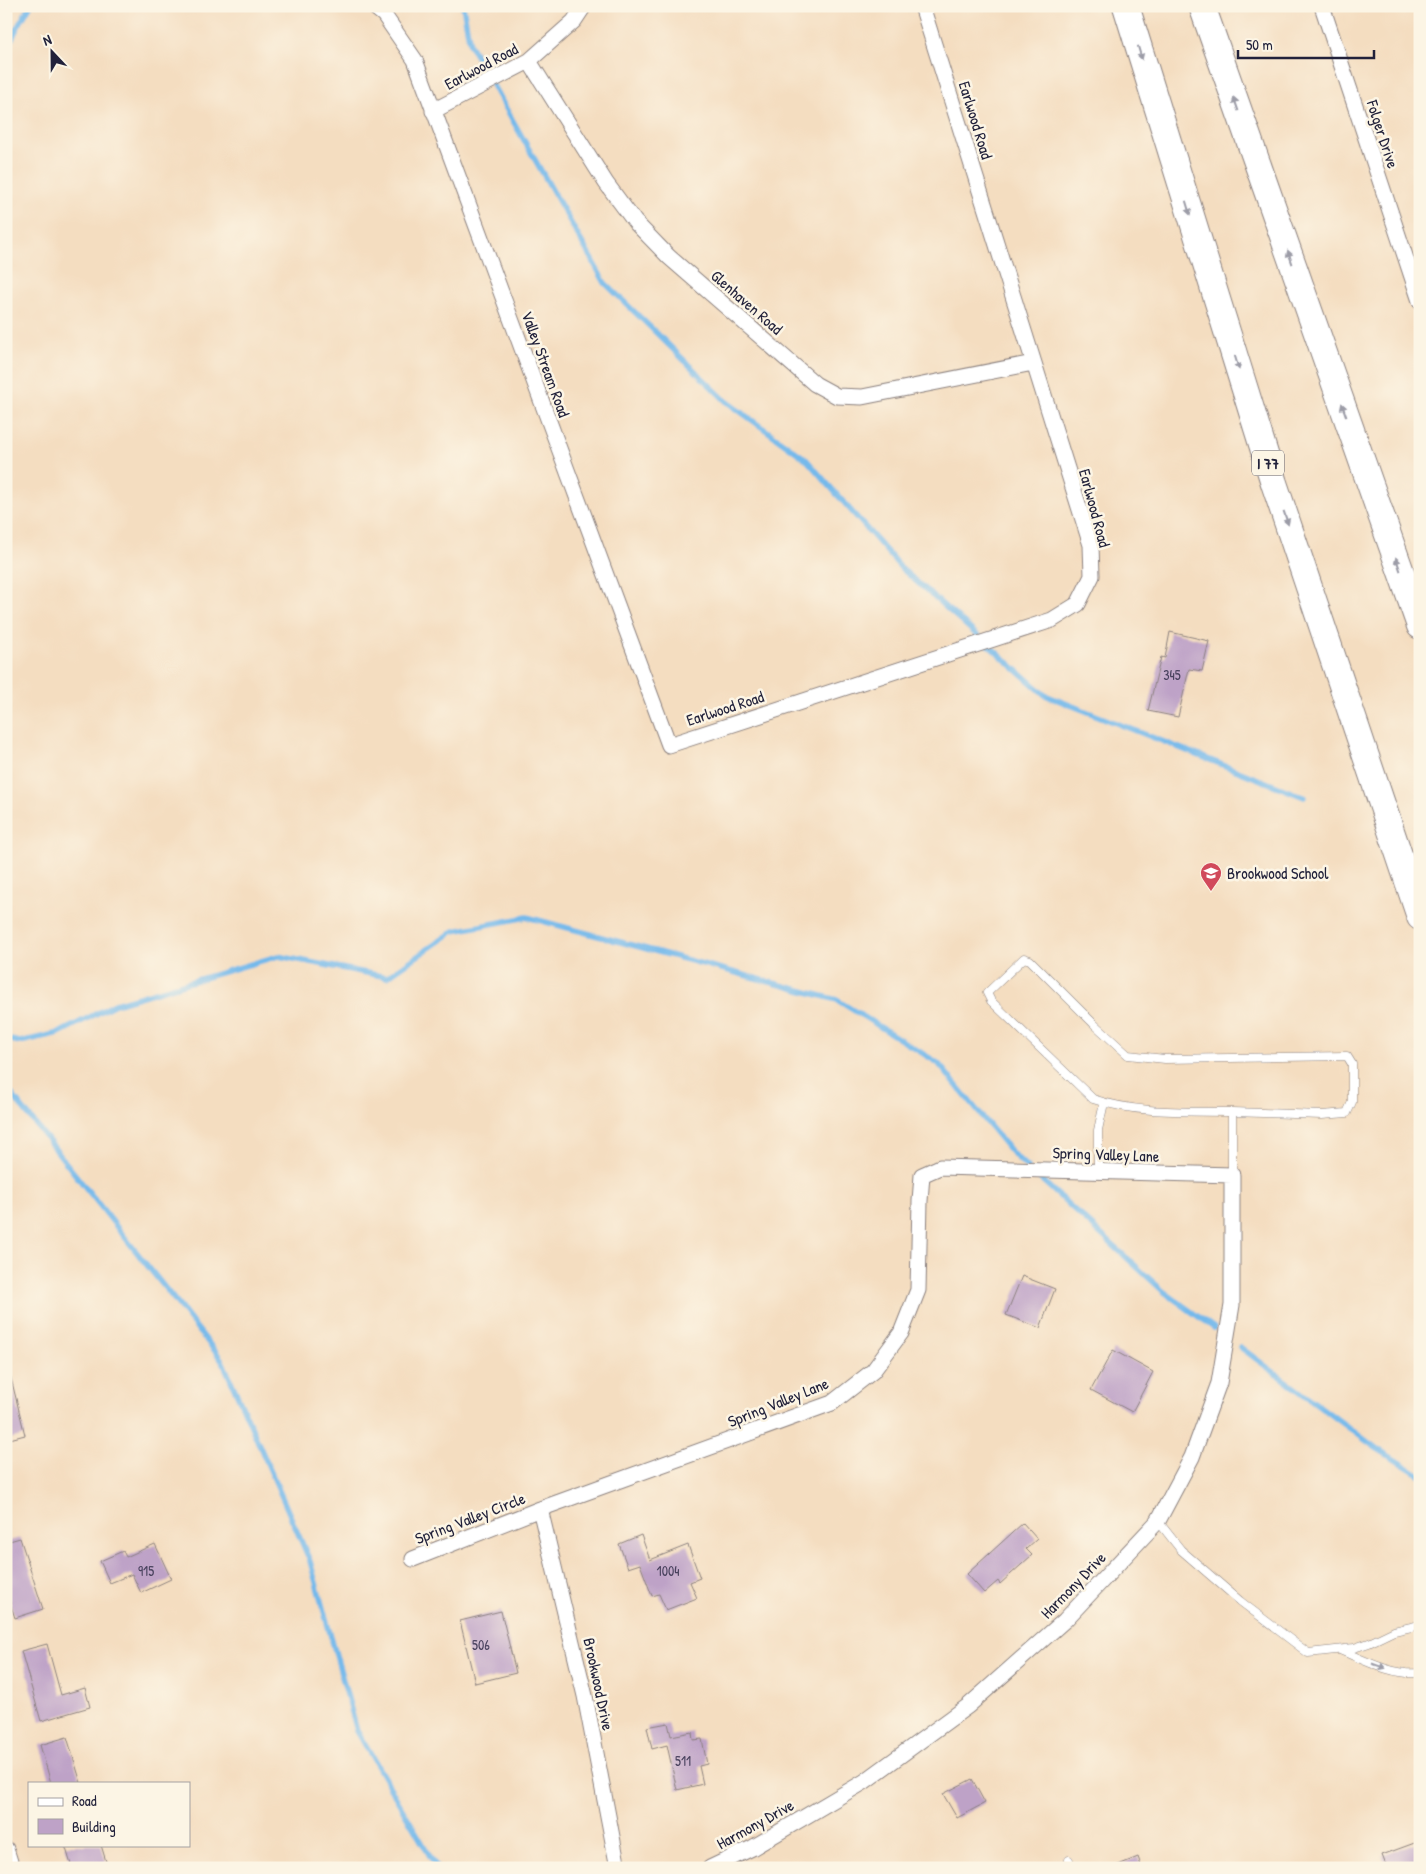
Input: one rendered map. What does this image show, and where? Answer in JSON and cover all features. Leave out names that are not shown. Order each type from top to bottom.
[{"type":"highway","name":"I 77","points":[[1126,6],[1274,483],[1420,917]]},
{"type":"highway","points":[[1202,6],[1420,626]]},
{"type":"street","name":"Valley Stream Road","points":[[373,6],[384,15],[415,60],[669,745]]},
{"type":"street","name":"Earlwood Road","points":[[433,111],[530,61],[574,21],[584,6]]},
{"type":"street","name":"Earlwood Road","points":[[669,745],[1052,620],[1078,604],[1092,576],[1091,545],[922,6]]},
{"type":"street","name":"Folger Drive","points":[[1322,6],[1420,301]]},
{"type":"street","name":"Glenhaven Road","points":[[530,61],[606,183],[635,222],[669,257],[815,384],[837,396],[862,397],[1034,363]]},
{"type":"street","name":"Spring Valley Lane","points":[[540,1509],[832,1403],[873,1371],[901,1334],[918,1290],[922,1175],[940,1167],[1232,1175]]},
{"type":"street","name":"Harmony Drive","points":[[710,1868],[752,1848],[864,1782],[968,1706],[1065,1620],[1158,1521],[1192,1457],[1219,1383],[1232,1305],[1232,1175]]},
{"type":"street","name":"Spring Valley Circle","points":[[413,1559],[540,1509]]},
{"type":"street","name":"Brookwood Drive","points":[[540,1509],[585,1696],[618,1868]]},
{"type":"street","points":[[6,1849],[12,1868]]},
{"type":"lane","points":[[1024,958],[1030,960],[1092,1023],[1128,1055],[1166,1059],[1347,1056],[1352,1064],[1352,1102],[1347,1113],[1322,1115],[1232,1112],[1169,1111],[1115,1107],[1094,1100],[991,1001],[987,993],[1024,958]]},
{"type":"lane","points":[[1098,1171],[1098,1130],[1104,1103]]},
{"type":"lane","points":[[1232,1112],[1232,1175]]},
{"type":"lane","points":[[1158,1521],[1189,1556],[1240,1601],[1308,1653],[1340,1650],[1369,1643],[1394,1631],[1420,1624]]},
{"type":"lane","points":[[1340,1650],[1373,1664],[1404,1674],[1420,1673]]},
{"type":"building","points":[[1170,632],[1209,641],[1202,671],[1189,669],[1178,717],[1148,711],[1161,657],[1165,658]]},
{"type":"building","points":[[1022,1276],[1055,1289],[1040,1328],[1006,1315]]},
{"type":"building","points":[[1113,1350],[1153,1372],[1132,1412],[1091,1390]]},
{"type":"building","points":[[6,1366],[8,1366],[25,1435],[6,1440]]},
{"type":"building","points":[[1023,1523],[1037,1539],[1026,1549],[1032,1555],[1000,1584],[998,1581],[984,1593],[967,1574]]},
{"type":"building","points":[[641,1535],[650,1560],[688,1545],[700,1578],[690,1582],[697,1598],[666,1610],[659,1594],[652,1596],[640,1564],[628,1568],[619,1544]]},
{"type":"building","points":[[20,1538],[43,1609],[15,1618],[6,1590],[6,1542]]},
{"type":"building","points":[[155,1544],[171,1579],[141,1593],[132,1574],[110,1583],[100,1561],[123,1551],[126,1557]]},
{"type":"building","points":[[501,1611],[516,1673],[475,1683],[460,1621]]},
{"type":"building","points":[[47,1644],[61,1695],[85,1688],[90,1707],[41,1721],[21,1651]]},
{"type":"building","points":[[668,1723],[671,1736],[692,1732],[693,1740],[702,1739],[707,1764],[699,1766],[703,1784],[677,1790],[667,1745],[652,1749],[647,1727]]},
{"type":"building","points":[[67,1737],[81,1782],[51,1782],[40,1745]]},
{"type":"building","points":[[972,1779],[985,1803],[957,1818],[943,1794]]},
{"type":"building","points":[[1420,1841],[1420,1868],[1387,1868],[1382,1855]]},
{"type":"building","points":[[65,1846],[101,1846],[108,1868],[72,1868]]},
{"type":"building","points":[[1138,1857],[1142,1868],[1111,1868]]},
{"type":"waterway","points":[[6,51],[30,6]]},
{"type":"waterway","points":[[463,6],[470,45],[605,283],[727,402],[806,459],[901,568],[1045,695],[1304,797]]},
{"type":"waterway","points":[[6,1039],[20,1042],[59,1033],[115,1004],[278,956],[387,977],[454,931],[527,917],[837,1000],[938,1063],[1013,1154],[1027,1167]]},
{"type":"waterway","points":[[6,1087],[222,1360],[310,1561],[357,1731],[437,1868]]},
{"type":"waterway","points":[[1034,1173],[1163,1291],[1214,1328]]},
{"type":"waterway","points":[[1240,1347],[1376,1448],[1420,1475]]},
{"type":"place","name":"Brookwood School","points":[[1211,892]]}]
